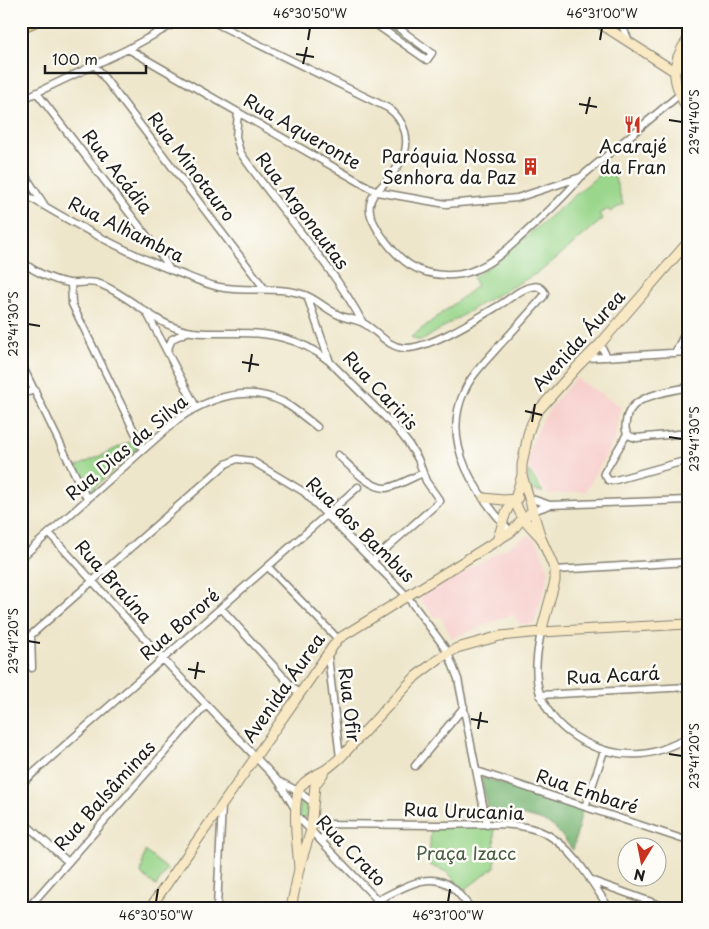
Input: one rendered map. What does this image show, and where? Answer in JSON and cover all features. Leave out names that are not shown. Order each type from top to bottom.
[{"type":"main road","points":[[21,28],[36,21]]},
{"type":"street","points":[[21,100],[128,49],[179,21]]},
{"type":"street","points":[[211,21],[393,111],[402,123],[406,150],[396,170],[371,198],[369,204],[371,217],[382,236],[405,263],[416,269],[441,275],[455,275],[480,268],[507,249],[562,200],[581,177]]},
{"type":"street","points":[[371,21],[427,60],[432,53],[389,21]]},
{"type":"street","points":[[596,21],[674,71],[686,76]]},
{"type":"street","points":[[620,21],[629,41]]},
{"type":"street","points":[[685,90],[675,84],[674,71],[679,52],[688,39]]},
{"type":"street","points":[[688,46],[683,62],[686,76],[685,90],[688,111]]},
{"type":"street","name":"Rua Aqueronte","points":[[128,49],[376,192],[446,204],[517,198],[581,177],[685,90]]},
{"type":"street","name":"Rua Minotauro","points":[[94,64],[264,288]]},
{"type":"street","name":"Rua Acádia","points":[[37,93],[157,249],[170,270]]},
{"type":"street","name":"Rua Argonautas","points":[[238,112],[235,126],[240,152],[326,266],[363,322]]},
{"type":"street","points":[[21,169],[46,208]]},
{"type":"street","name":"Rua Alhambra","points":[[21,192],[46,208],[144,260],[218,287],[246,290],[264,288],[294,292],[307,296],[340,316],[363,322],[384,340],[398,347],[410,348],[424,345],[494,308],[526,288],[540,287],[545,292],[544,296],[481,366],[464,392],[457,426],[459,451],[465,468],[484,498]]},
{"type":"street","name":"Avenida Áurea","points":[[496,541],[506,510],[509,504],[516,499],[530,425],[537,412],[600,344],[687,244]]},
{"type":"street","points":[[21,261],[42,275],[71,283],[85,282],[101,285],[124,296],[148,314],[172,327],[187,332],[274,335],[310,347],[330,362]]},
{"type":"street","points":[[71,283],[72,304],[143,449]]},
{"type":"street","name":"Rua Cariris","points":[[307,296],[330,362],[397,429],[414,450],[429,487],[440,501],[372,561]]},
{"type":"street","points":[[148,314],[196,407]]},
{"type":"street","points":[[675,353],[688,327]]},
{"type":"street","points":[[167,351],[172,339],[187,332]]},
{"type":"street","points":[[600,344],[607,357]]},
{"type":"street","points":[[587,358],[688,352]]},
{"type":"street","points":[[21,363],[87,499]]},
{"type":"street","points":[[688,387],[651,396],[632,405],[627,412],[627,434],[604,473],[608,480],[612,481],[688,460]]},
{"type":"street","points":[[21,394],[35,390]]},
{"type":"street","name":"Rua Dias da Silva","points":[[21,558],[178,419],[196,407],[215,398],[247,394],[280,401],[317,427]]},
{"type":"street","points":[[627,434],[636,438],[688,434]]},
{"type":"street","points":[[338,455],[365,478],[380,487],[389,487],[423,474]]},
{"type":"street","name":"Rua dos Bambus","points":[[32,668],[31,635],[226,464],[238,459],[252,462],[297,486],[327,515],[406,596],[448,653],[458,679],[487,825]]},
{"type":"street","name":"Avenida Áurea","points":[[150,908],[299,694],[328,656],[338,639],[511,532],[523,518],[533,511],[522,475]]},
{"type":"street","name":"Rua Bororé","points":[[21,784],[358,487]]},
{"type":"street","points":[[484,498],[497,500],[521,497],[550,505]]},
{"type":"street","points":[[484,498],[511,532]]},
{"type":"street","points":[[516,499],[517,509],[541,538]]},
{"type":"street","points":[[688,500],[550,505],[533,511],[541,538],[555,570],[555,580],[541,632],[537,679],[540,695],[547,709],[571,734],[604,751],[641,754],[657,751],[688,738]]},
{"type":"street","name":"Rua Braúna","points":[[49,533],[163,659],[279,782],[295,812]]},
{"type":"street","points":[[555,570],[688,562]]},
{"type":"street","points":[[268,567],[338,639]]},
{"type":"street","points":[[221,608],[299,694]]},
{"type":"street","points":[[299,869],[295,812],[298,791],[307,780],[327,769],[340,758],[416,676],[448,653],[457,648],[490,638],[541,632],[688,624]]},
{"type":"street","name":"Rua Ofir","points":[[328,656],[340,758]]},
{"type":"street","name":"Rua Acará","points":[[540,695],[688,687]]},
{"type":"street","name":"Rua Balsâminas","points":[[28,908],[206,705]]},
{"type":"street","points":[[415,766],[464,707]]},
{"type":"street","points":[[585,807],[604,751]]},
{"type":"street","points":[[291,908],[299,869],[311,827],[315,785],[327,769]]},
{"type":"street","name":"Rua Embaré","points":[[477,772],[688,842]]},
{"type":"street","name":"Rua Braúna","points":[[279,782],[298,791],[313,803]]},
{"type":"street","points":[[217,908],[222,805]]},
{"type":"street","name":"Rua Crato","points":[[295,812],[385,908]]},
{"type":"street","points":[[21,820],[68,861]]},
{"type":"street","points":[[323,842],[324,833],[331,824]]},
{"type":"street","name":"Rua Urucania","points":[[311,827],[331,824],[507,824],[537,830],[549,835],[570,852],[608,908]]},
{"type":"street","points":[[378,900],[421,881],[436,880],[451,887],[471,908]]},
{"type":"street","points":[[590,880],[668,908]]},
{"type":"shaded area","points":[[576,378],[621,407],[615,439],[586,491],[548,494],[528,465],[530,448],[542,420]]},
{"type":"shaded area","points":[[527,536],[531,536],[539,545],[549,572],[535,622],[532,624],[520,624],[513,614],[452,638],[441,617],[435,617],[421,601],[421,596]]},
{"type":"green space","points":[[376,21],[382,21],[422,49],[423,52]]},
{"type":"green space","points":[[606,169],[614,175],[623,204],[610,212],[608,209],[599,214],[603,219],[541,271],[482,303],[423,340],[416,340],[411,337],[477,286],[473,278],[503,256]]},
{"type":"green space","points":[[134,440],[137,446],[135,451],[92,490],[86,488],[76,467]]},
{"type":"green space","points":[[529,471],[543,492],[531,490],[528,477]]},
{"type":"green space","points":[[481,777],[582,810],[573,850],[557,830],[549,824],[524,816],[489,812]]},
{"type":"green space","points":[[304,801],[310,803],[308,816],[303,819],[299,816],[300,804]]},
{"type":"green space","name":"Praça Izacc","points":[[431,826],[494,827],[495,867],[464,890],[447,872],[429,865]]},
{"type":"green space","points":[[145,851],[167,869],[156,886],[141,874]]},
{"type":"place","name":"Acarajé da Fran","points":[[633,124]]},
{"type":"place","name":"Paróquia Nossa Senhora da Paz","points":[[530,167]]}]
